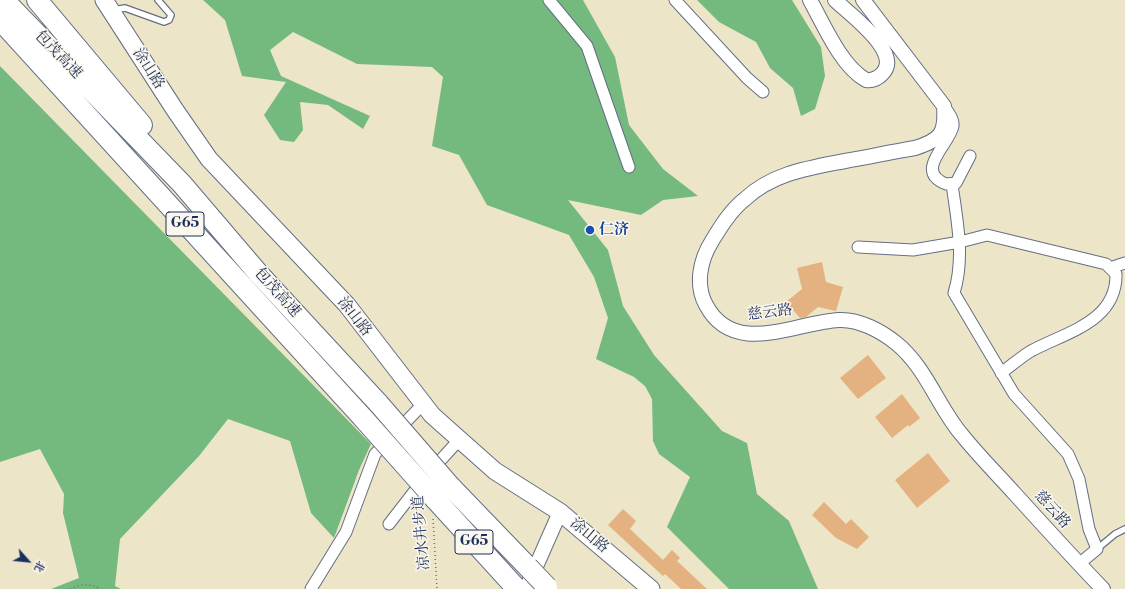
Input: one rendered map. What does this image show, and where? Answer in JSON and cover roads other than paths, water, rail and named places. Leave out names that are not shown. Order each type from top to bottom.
[{"type":"highway","name":"包茂高速","points":[[4,0],[182,184],[258,273],[379,404],[450,486],[548,588]]},
{"type":"highway","points":[[37,0],[136,118],[232,243]]},
{"type":"highway","name":"包茂高速","points":[[3,27],[363,418],[434,507],[518,588]]},
{"type":"highway","points":[[3,27],[26,60],[196,236]]},
{"type":"main road","name":"涂山路","points":[[107,5],[175,110],[209,159],[347,305],[423,404],[459,440],[495,471],[560,512],[650,589]]},
{"type":"street","points":[[549,0],[587,46],[629,167]]},
{"type":"street","points":[[675,0],[747,78],[763,92]]},
{"type":"street","points":[[810,0],[847,64],[856,74],[866,80],[877,78],[885,71],[888,59],[886,54],[877,40],[835,0]]},
{"type":"street","points":[[862,0],[952,118],[953,126],[933,163],[933,172],[941,182],[952,184],[956,183],[970,156]]},
{"type":"street","name":"慈云路","points":[[944,106],[946,123],[940,135],[930,144],[796,171],[776,178],[745,198],[720,228],[708,248],[700,267],[700,288],[706,305],[716,318],[729,329],[742,334],[758,335],[840,320],[859,322],[877,331],[897,344],[916,366],[960,433],[1103,589]]},
{"type":"street","points":[[952,184],[960,242],[959,277],[954,293],[1014,394],[1068,454],[1079,479],[1089,529],[1097,549],[1079,564]]},
{"type":"street","points":[[858,247],[913,250],[960,242],[987,235],[1106,264],[1116,274],[1116,284],[1108,306],[1090,323],[1030,352],[1001,373]]},
{"type":"street","points":[[1110,268],[1125,263]]},
{"type":"street","points":[[311,589],[346,532],[375,454],[423,404]]},
{"type":"street","points":[[389,524],[427,475],[459,440]]},
{"type":"street","points":[[518,588],[560,512]]},
{"type":"lane","points":[[107,5],[125,8],[164,22],[169,20],[171,15],[158,0]]},
{"type":"lane","points":[[1097,549],[1115,534],[1125,529]]},
{"type":"place","name":"仁济","points":[[590,230]]}]
